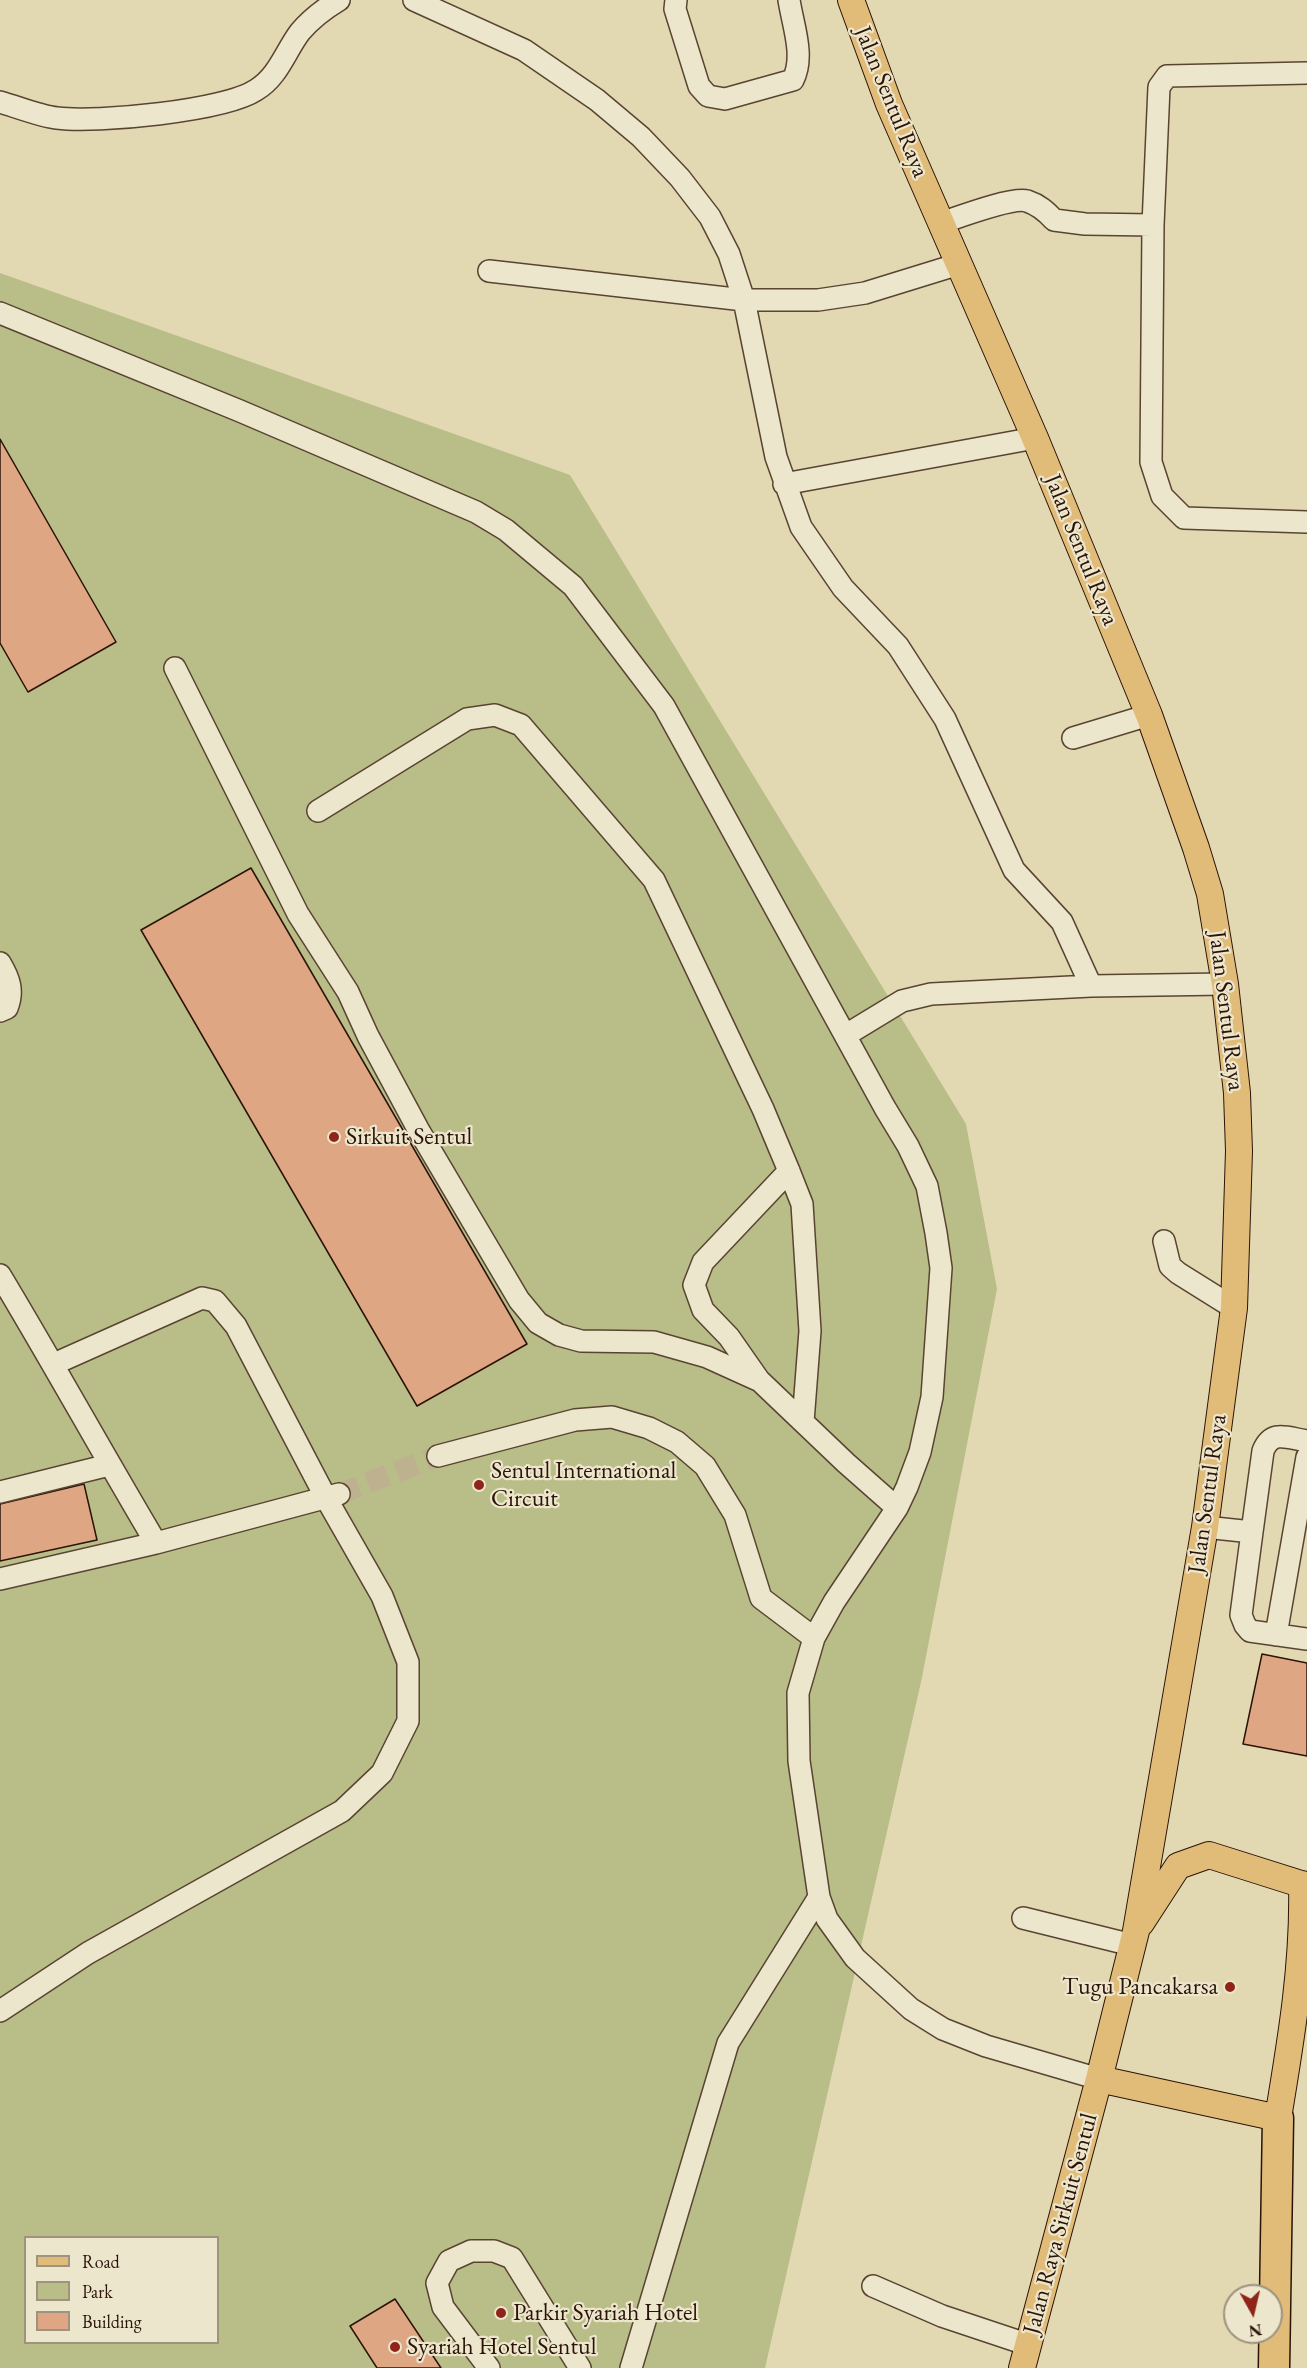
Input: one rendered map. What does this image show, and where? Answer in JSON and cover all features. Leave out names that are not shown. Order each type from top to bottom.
[{"type":"highway","points":[[1274,2368],[1278,2118]]},
{"type":"main road","name":"Jalan Sentul Raya","points":[[852,0],[889,104],[1035,438],[1149,715],[1210,894],[1226,984],[1237,1094],[1239,1150],[1234,1308],[1205,1527],[1134,1938],[1099,2079]]},
{"type":"main road","points":[[1099,2079],[1278,2118],[1301,2002],[1304,1885],[1209,1855],[1178,1866],[1134,1938]]},
{"type":"main road","name":"Jalan Raya Sirkuit Sentul","points":[[1026,2356],[1099,2079]]},
{"type":"street","points":[[0,102],[57,118],[106,118],[212,106],[234,100],[256,91],[273,76],[300,33],[320,12],[339,0]]},
{"type":"street","points":[[414,0],[524,50],[597,100],[640,137],[680,178],[710,217],[729,254],[744,300],[776,457],[801,527],[843,588],[898,646],[945,719],[1014,870],[1062,922],[1091,986]]},
{"type":"street","points":[[676,0],[675,9],[699,86],[708,96],[725,99],[793,80],[799,68],[799,55],[789,0]]},
{"type":"street","points":[[1307,74],[1167,76],[1159,87],[1154,225],[1151,462],[1162,495],[1184,518],[1307,522]]},
{"type":"street","points":[[941,223],[996,206],[1025,200],[1046,209],[1054,220],[1085,224],[1154,225]]},
{"type":"street","points":[[489,272],[744,300],[818,300],[865,293],[960,264]]},
{"type":"street","points":[[0,313],[240,411],[476,512],[506,530],[573,586],[664,706],[885,1108],[909,1146],[927,1186],[941,1268],[932,1397],[920,1452],[897,1508],[834,1602],[814,1638],[798,1693],[799,1761],[819,1897],[827,1919],[855,1958],[910,2008],[943,2030],[986,2046],[1099,2079]]},
{"type":"street","points":[[784,483],[1035,438]]},
{"type":"street","points":[[175,668],[298,914],[348,992],[368,1036],[418,1129],[519,1300],[538,1323],[559,1335],[581,1341],[654,1342],[706,1357],[760,1381]]},
{"type":"street","points":[[318,811],[467,719],[495,715],[521,725],[654,880],[763,1109],[802,1204],[810,1331],[803,1422]]},
{"type":"street","points":[[1072,738],[1149,715]]},
{"type":"street","points":[[0,963],[8,977],[11,996],[7,1008],[0,1011]]},
{"type":"street","points":[[846,1035],[902,1001],[931,994],[1091,986],[1226,984]]},
{"type":"street","points":[[789,1171],[703,1263],[694,1286],[703,1310],[729,1337],[760,1381],[897,1508]]},
{"type":"street","points":[[1164,1241],[1170,1266],[1178,1274],[1234,1308]]},
{"type":"street","points":[[0,1275],[156,1542]]},
{"type":"street","points":[[0,2011],[88,1953],[342,1811],[382,1773],[408,1721],[408,1662],[381,1596],[333,1496],[236,1326],[215,1301],[202,1298],[54,1364]]},
{"type":"street","points":[[438,1456],[575,1420],[612,1417],[649,1428],[677,1442],[705,1466],[735,1515],[761,1598],[814,1638]]},
{"type":"street","points":[[1307,1441],[1274,1436],[1268,1440],[1263,1451],[1241,1615],[1245,1625],[1251,1631],[1307,1639]]},
{"type":"street","points":[[1276,1635],[1307,1457]]},
{"type":"street","points":[[0,1492],[109,1465]]},
{"type":"street","points":[[0,1579],[156,1542],[333,1496]]},
{"type":"street","points":[[1205,1527],[1252,1532]]},
{"type":"street","points":[[631,2368],[728,2043],[819,1897]]},
{"type":"street","points":[[1023,1918],[1134,1938]]},
{"type":"street","points":[[489,2368],[443,2307],[437,2283],[449,2261],[471,2251],[494,2251],[512,2258],[580,2368]]},
{"type":"street","points":[[873,2286],[1026,2356]]},
{"type":"green space","name":"Sentul International Circuit","points":[[0,273],[570,475],[966,1124],[997,1289],[921,1682],[765,2368],[0,2368]]},
{"type":"building","points":[[0,439],[116,642],[28,692],[0,643]]},
{"type":"building","name":"Sirkuit Sentul","points":[[251,868],[527,1344],[417,1406],[141,930]]},
{"type":"building","points":[[84,1484],[97,1540],[0,1561],[0,1504]]},
{"type":"building","points":[[1262,1654],[1307,1663],[1307,1756],[1243,1744]]},
{"type":"building","name":"Syariah Hotel Sentul","points":[[395,2299],[441,2368],[377,2368],[350,2326]]},
{"type":"tunnel","points":[[339,1494],[438,1456]]},
{"type":"place","name":"Sirkuit Sentul","points":[[334,1137]]},
{"type":"place","name":"Sentul International Circuit","points":[[479,1485]]},
{"type":"place","name":"Tugu Pancakarsa","points":[[1230,1987]]},
{"type":"place","name":"Parkir Syariah Hotel","points":[[501,2313]]},
{"type":"place","name":"Syariah Hotel Sentul","points":[[395,2347]]}]
